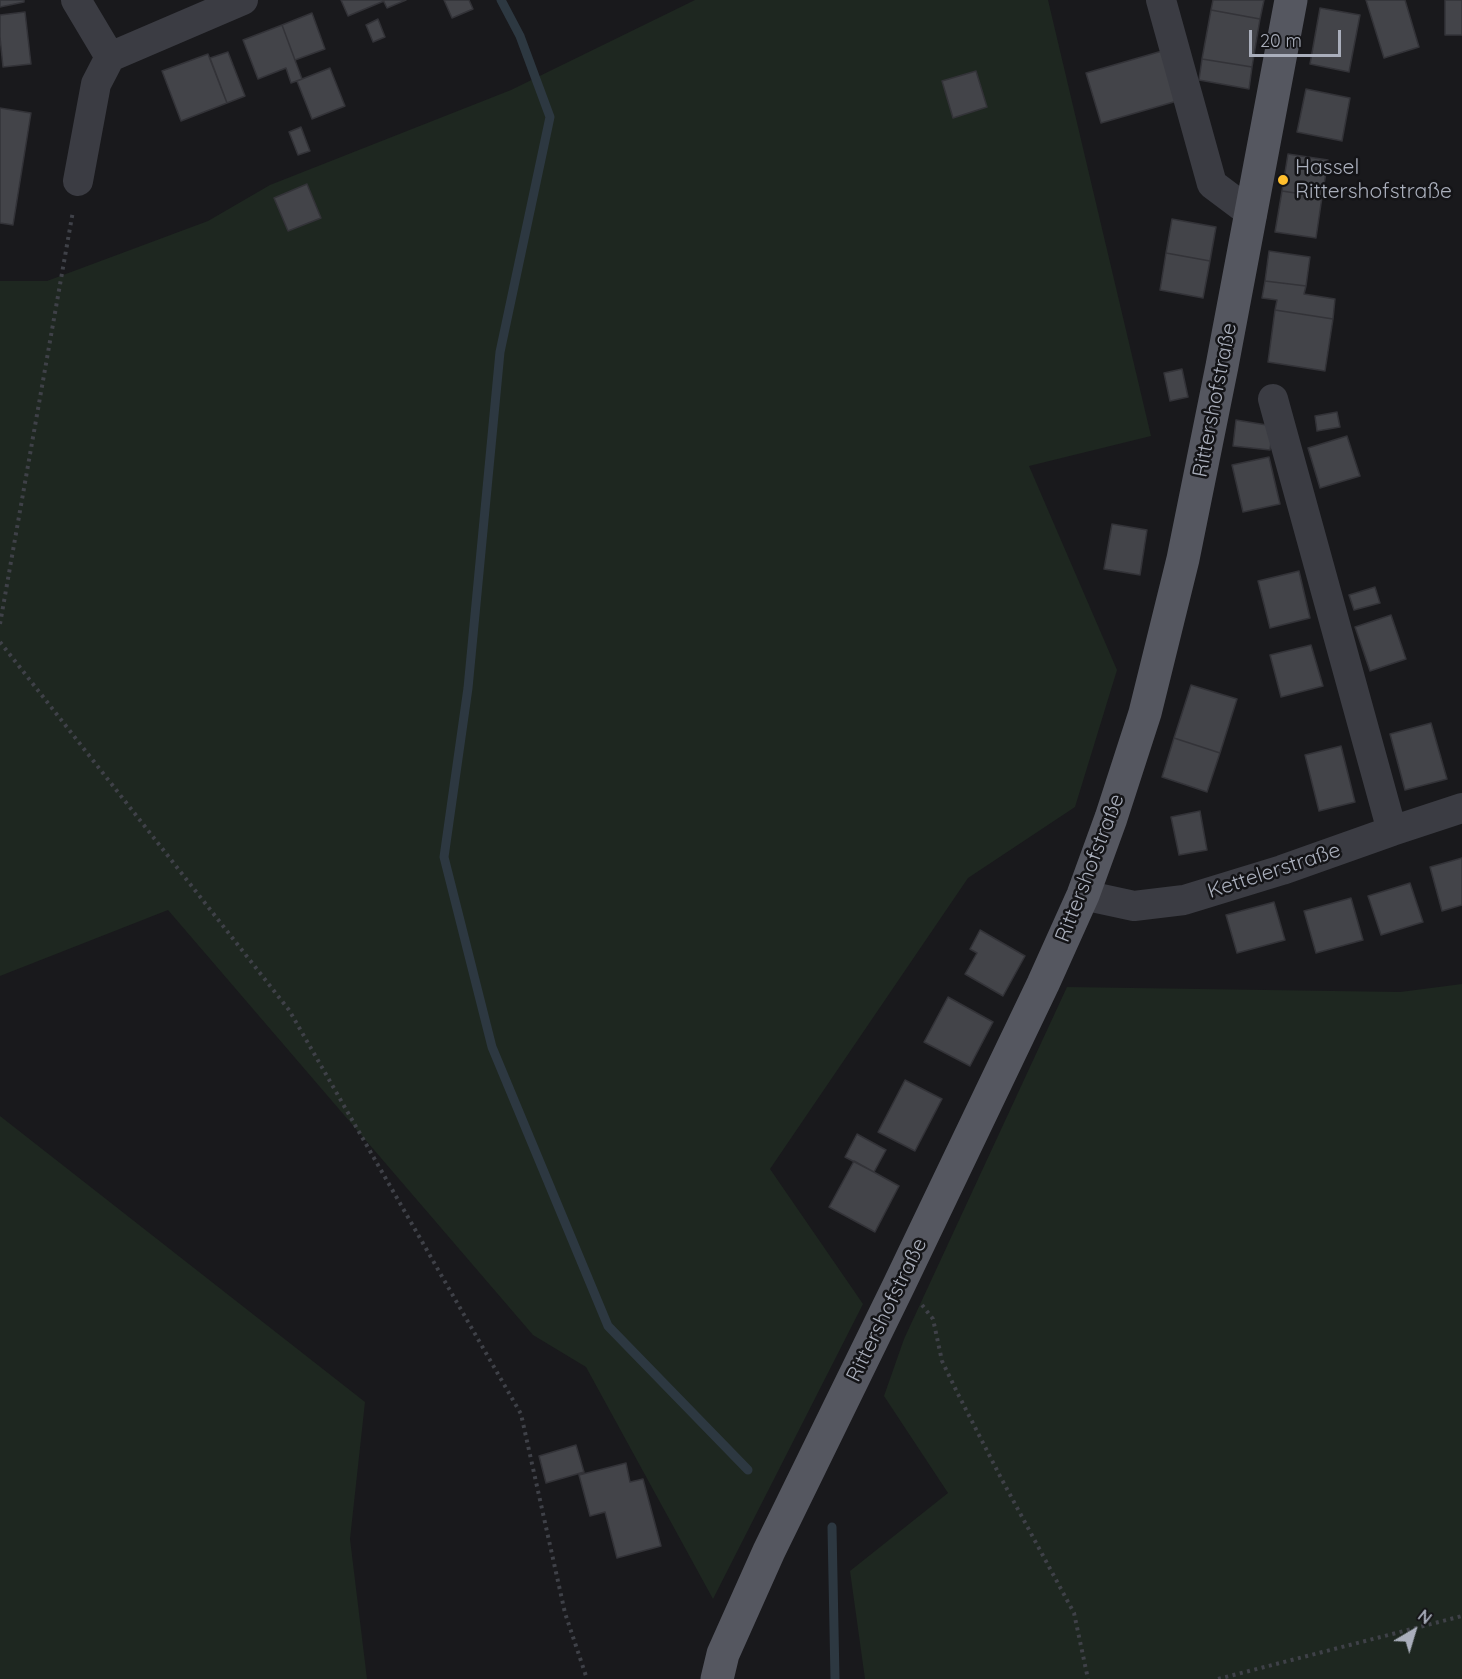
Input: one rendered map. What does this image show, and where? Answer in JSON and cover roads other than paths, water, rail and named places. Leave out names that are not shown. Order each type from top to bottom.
[{"type":"main road","name":"Rittershofstraße","points":[[717,1679],[723,1654],[769,1551],[1043,984],[1083,895],[1111,818],[1145,713],[1184,559],[1252,214],[1291,0]]},
{"type":"street","points":[[76,0],[110,57]]},
{"type":"street","points":[[1161,0],[1212,184],[1252,214]]},
{"type":"street","points":[[78,181],[96,84],[110,57],[238,1]]},
{"type":"street","points":[[1273,399],[1392,831]]},
{"type":"street","name":"Kettelerstraße","points":[[1083,895],[1134,906],[1184,900],[1282,870],[1462,808]]},
{"type":"waterway","points":[[501,0],[520,36],[550,117],[500,352],[468,688],[444,857],[492,1047],[608,1326],[748,1470]]},
{"type":"waterway","points":[[832,1527],[835,1679]]},
{"type":"place","name":"Hassel Rittershofstraße","points":[[1283,180]]}]
